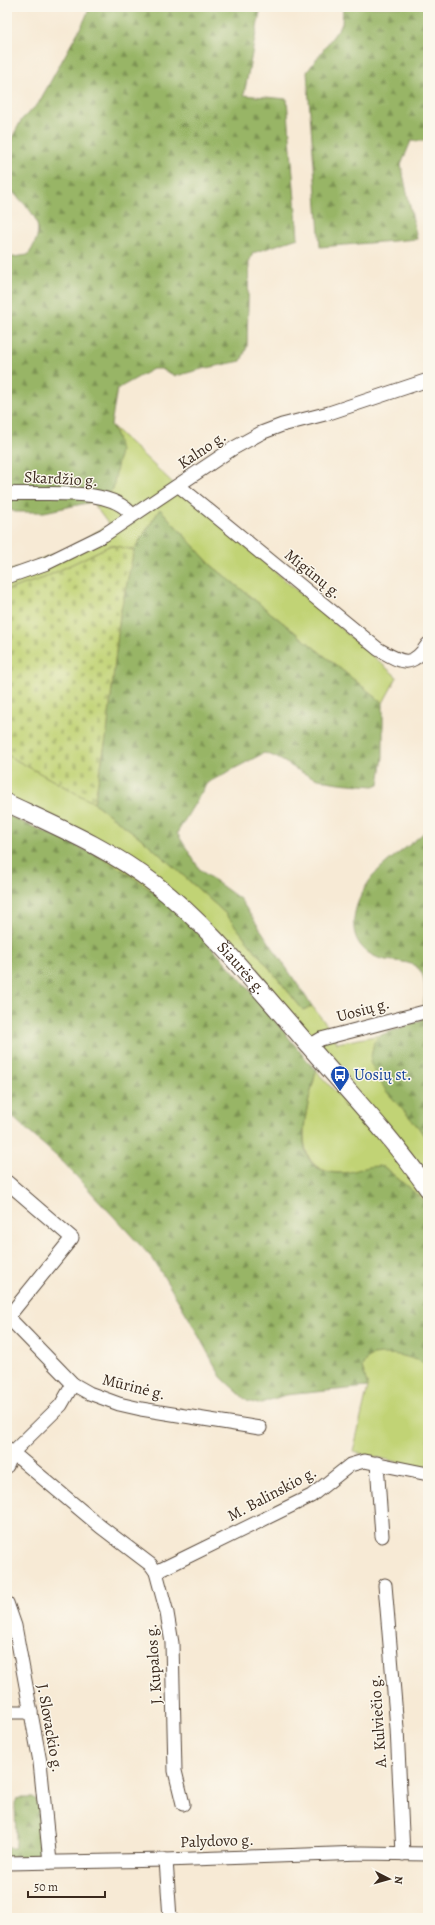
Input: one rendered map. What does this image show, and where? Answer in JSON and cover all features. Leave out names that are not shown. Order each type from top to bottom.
[{"type":"main road","name":"Šiaurės g.","points":[[7,803],[74,834],[117,858],[154,883],[181,905],[218,943],[394,1143],[428,1190]]},
{"type":"street","name":"Kalno g.","points":[[7,577],[47,563],[104,535],[232,449],[261,434],[282,425],[329,413],[428,380]]},
{"type":"street","name":"Migūnų g.","points":[[179,486],[378,649],[400,662],[407,662],[418,657],[428,644]]},
{"type":"street","name":"Skardžio g.","points":[[7,493],[105,498],[128,509],[132,515]]},
{"type":"street","name":"Uosių g.","points":[[309,1046],[321,1038],[428,1011]]},
{"type":"street","points":[[7,1182],[72,1238],[8,1316]]},
{"type":"street","name":"Mūrinė g.","points":[[8,1316],[73,1384],[89,1393],[119,1404],[260,1428]]},
{"type":"street","points":[[7,1466],[10,1450],[61,1405],[73,1384]]},
{"type":"street","points":[[10,1450],[102,1527],[151,1565],[156,1572]]},
{"type":"street","name":"M. Balinskio g.","points":[[156,1572],[311,1496],[350,1465],[364,1461],[428,1474]]},
{"type":"street","points":[[377,1463],[382,1536]]},
{"type":"street","name":"J. Kupalos g.","points":[[156,1572],[172,1643],[175,1771],[183,1804]]},
{"type":"street","name":"A. Kulviečio g.","points":[[386,1585],[397,1728],[403,1854]]},
{"type":"street","name":"J. Slovackio g.","points":[[7,1603],[15,1626],[40,1762],[50,1862]]},
{"type":"street","points":[[7,1712],[31,1712]]},
{"type":"street","name":"Palydovo g.","points":[[7,1863],[166,1860],[356,1853],[428,1854]]},
{"type":"street","points":[[166,1860],[170,1918]]},
{"type":"green space","points":[[90,7],[261,7],[244,95],[287,99],[298,238],[253,253],[249,262],[247,347],[241,361],[176,376],[161,369],[153,369],[117,389],[111,425],[117,437],[120,451],[113,489],[106,496],[92,502],[44,512],[15,512],[7,508],[7,258],[28,255],[35,244],[38,234],[34,217],[23,202],[7,186],[7,147],[22,119],[38,104],[84,21]]},
{"type":"green space","points":[[343,7],[428,7],[428,141],[411,141],[401,165],[417,239],[320,247],[307,72],[342,24]]},
{"type":"green space","points":[[111,425],[174,484],[397,677],[383,703],[211,565],[160,509],[134,550],[111,545],[44,578],[7,590],[7,572],[67,549],[109,525],[92,502],[106,496],[117,437]]},
{"type":"green space","points":[[160,509],[211,565],[383,703],[383,757],[379,784],[374,786],[317,779],[276,757],[264,753],[207,783],[177,833],[200,870],[240,899],[312,1006],[303,1010],[225,913],[146,842],[94,803],[107,733],[120,614],[134,550]]},
{"type":"green space","points":[[111,545],[134,550],[120,614],[107,733],[94,803],[7,755],[7,590],[44,578]]},
{"type":"green space","points":[[7,755],[94,803],[146,842],[225,913],[303,1010],[312,1006],[330,1029],[337,1043],[381,1035],[374,1042],[419,1128],[428,1142],[428,1173],[218,934],[7,796]]},
{"type":"green space","points":[[7,815],[88,851],[134,878],[184,919],[231,968],[316,1071],[305,1117],[305,1149],[310,1161],[321,1170],[338,1173],[350,1172],[373,1166],[384,1167],[428,1204],[428,1365],[399,1355],[385,1354],[369,1356],[362,1367],[368,1387],[285,1395],[258,1404],[247,1401],[221,1377],[190,1320],[153,1259],[64,1163],[7,1112]]},
{"type":"green space","points":[[428,828],[428,1142],[419,1128],[386,1091],[370,1062],[374,1042],[381,1035],[422,1020],[425,986],[422,974],[416,966],[411,964],[381,959],[368,953],[360,944],[355,934],[354,922],[355,910],[373,876],[379,869]]},
{"type":"green space","points":[[316,1071],[382,1141],[414,1182],[428,1204],[384,1167],[355,1172],[338,1173],[321,1169],[311,1160],[305,1148],[304,1133],[309,1100]]},
{"type":"green space","points":[[382,1353],[405,1355],[428,1365],[428,1469],[353,1452],[368,1387],[362,1367],[369,1356]]},
{"type":"green space","points":[[33,1798],[38,1802],[43,1853],[42,1856],[7,1858],[7,1848],[14,1848],[16,1843],[15,1803],[17,1799]]},
{"type":"place","name":"Uosių st.","points":[[340,1092]]}]
